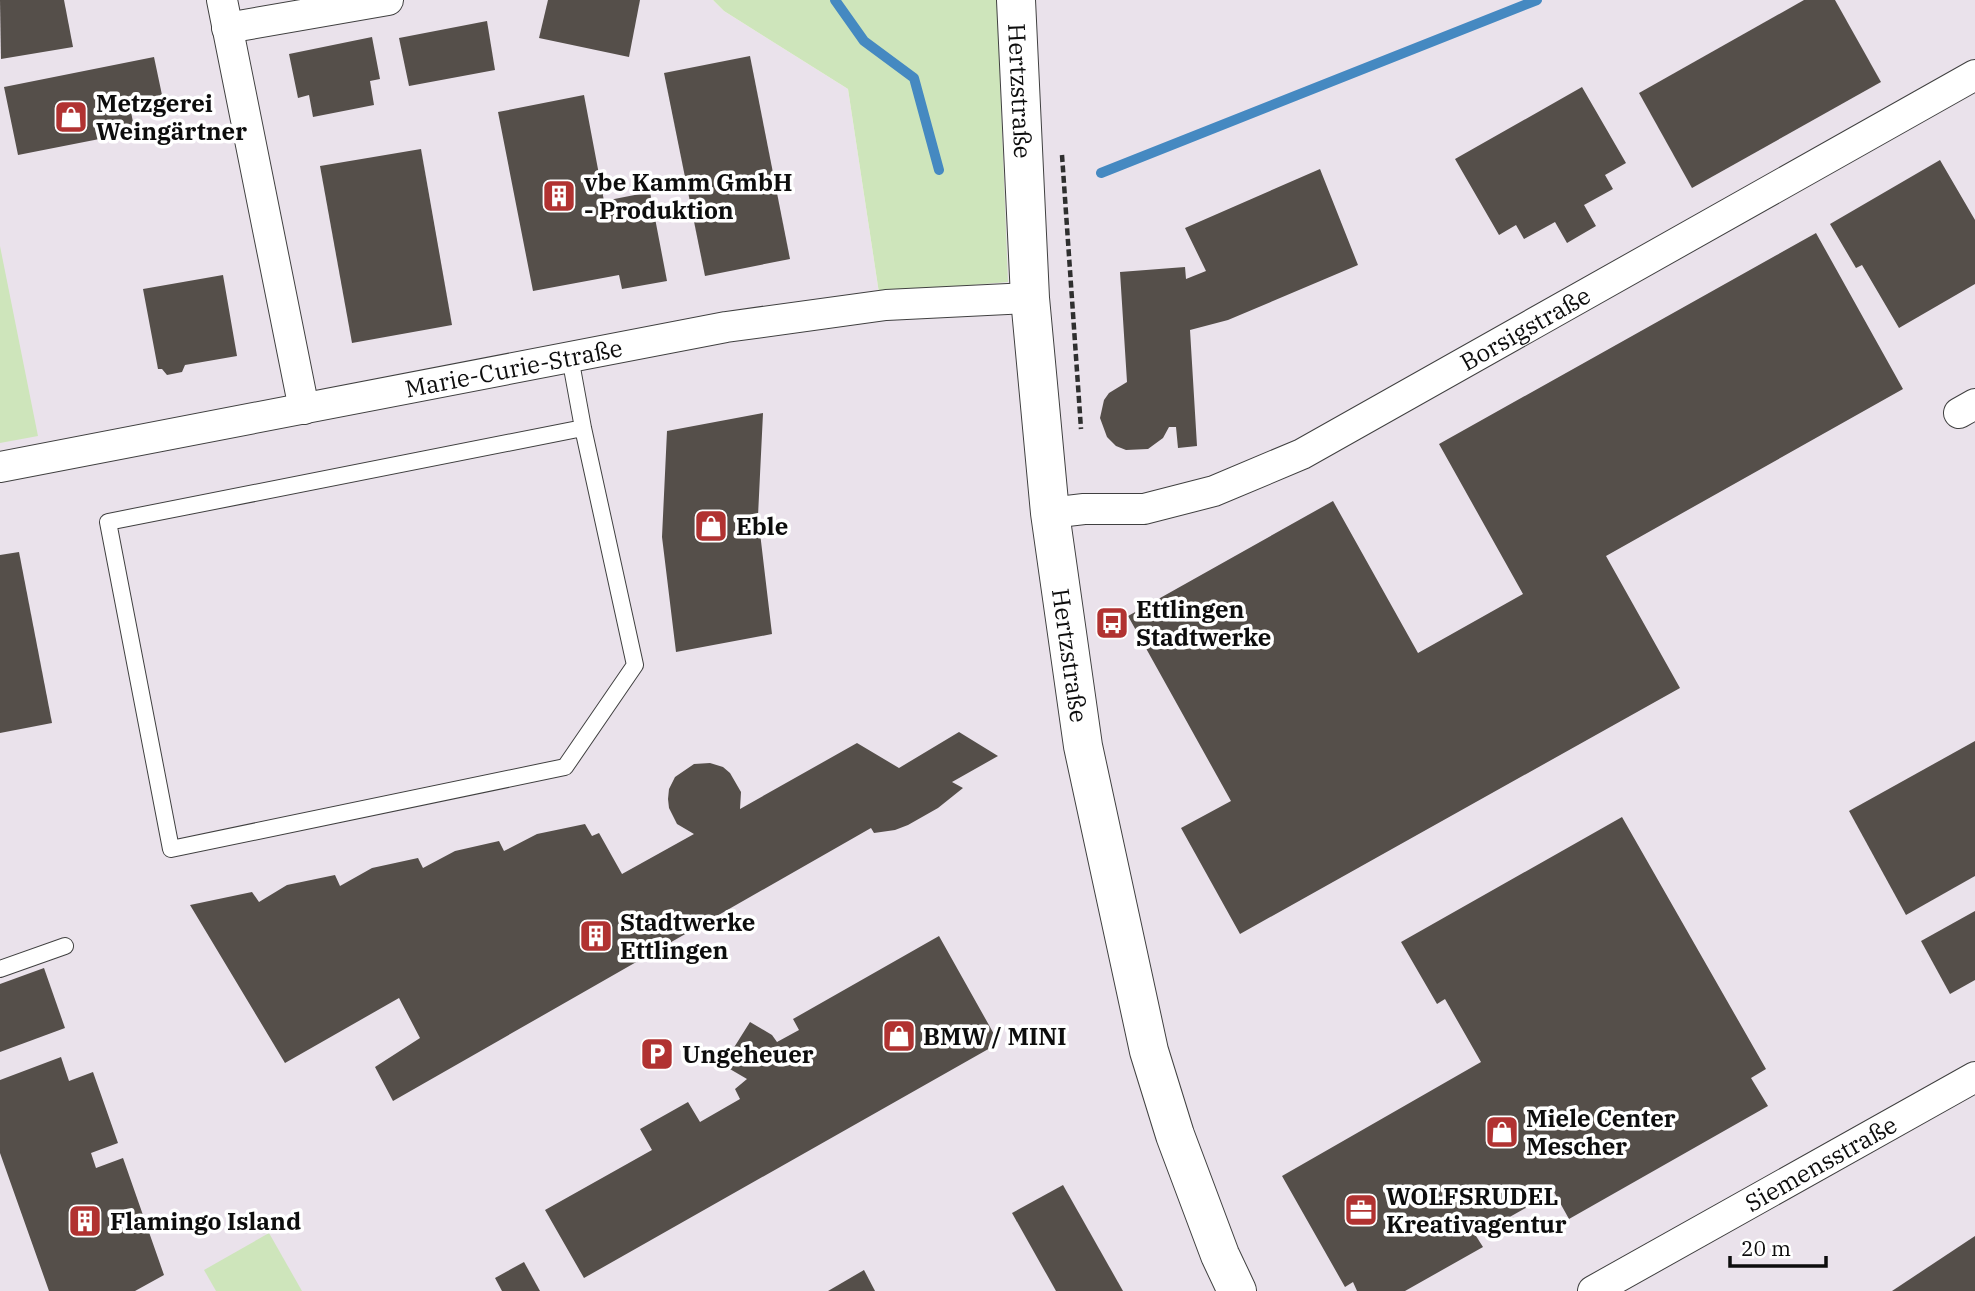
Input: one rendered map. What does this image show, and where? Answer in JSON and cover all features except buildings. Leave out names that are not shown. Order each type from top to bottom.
[{"type":"street","points":[[304,409],[224,14],[388,0]]},
{"type":"street","name":"Hertzstraße","points":[[1016,0],[1030,298],[1051,513],[1083,746],[1149,1051],[1175,1135],[1220,1255],[1237,1291]]},
{"type":"street","name":"Borsigstraße","points":[[1051,513],[1084,509],[1144,509],[1214,491],[1302,454],[1975,75]]},
{"type":"street","name":"Marie-Curie-Straße","points":[[0,467],[726,327],[886,305],[1030,298]]},
{"type":"street","name":"Siemensstraße","points":[[1593,1291],[1975,1077]]},
{"type":"lane","points":[[570,356],[635,665],[565,767],[171,849],[108,522],[583,428]]},
{"type":"lane","points":[[0,969],[65,946]]},
{"type":"path","points":[[1062,151],[1082,439]]},
{"type":"shaded area","points":[[0,0],[713,0],[724,11],[848,89],[879,293],[997,0],[1975,0],[1975,1291],[0,1291]]},
{"type":"green space","points":[[713,0],[997,0],[1008,282],[879,293],[848,89],[724,11]]},
{"type":"green space","points":[[0,246],[38,436],[0,443]]},
{"type":"green space","points":[[269,1233],[302,1291],[216,1291],[204,1270]]},
{"type":"waterway","points":[[835,0],[864,41],[914,78],[939,170]]},
{"type":"waterway","points":[[1101,173],[1537,0]]},
{"type":"place","name":"Metzgerei Weingärtner","points":[[71,117]]},
{"type":"place","name":"vbe Kamm GmbH - Produktion","points":[[559,196]]},
{"type":"place","name":"Eble","points":[[711,526]]},
{"type":"place","name":"Ettlingen Stadtwerke","points":[[1112,623]]},
{"type":"place","name":"Stadtwerke Ettlingen","points":[[596,936]]},
{"type":"place","name":"BMW / MINI","points":[[899,1036]]},
{"type":"place","name":"Ungeheuer","points":[[657,1054]]},
{"type":"place","name":"Miele Center Mescher","points":[[1502,1132]]},
{"type":"place","name":"WOLFSRUDEL Kreativagentur","points":[[1361,1210]]},
{"type":"place","name":"Flamingo Island","points":[[85,1221]]}]
